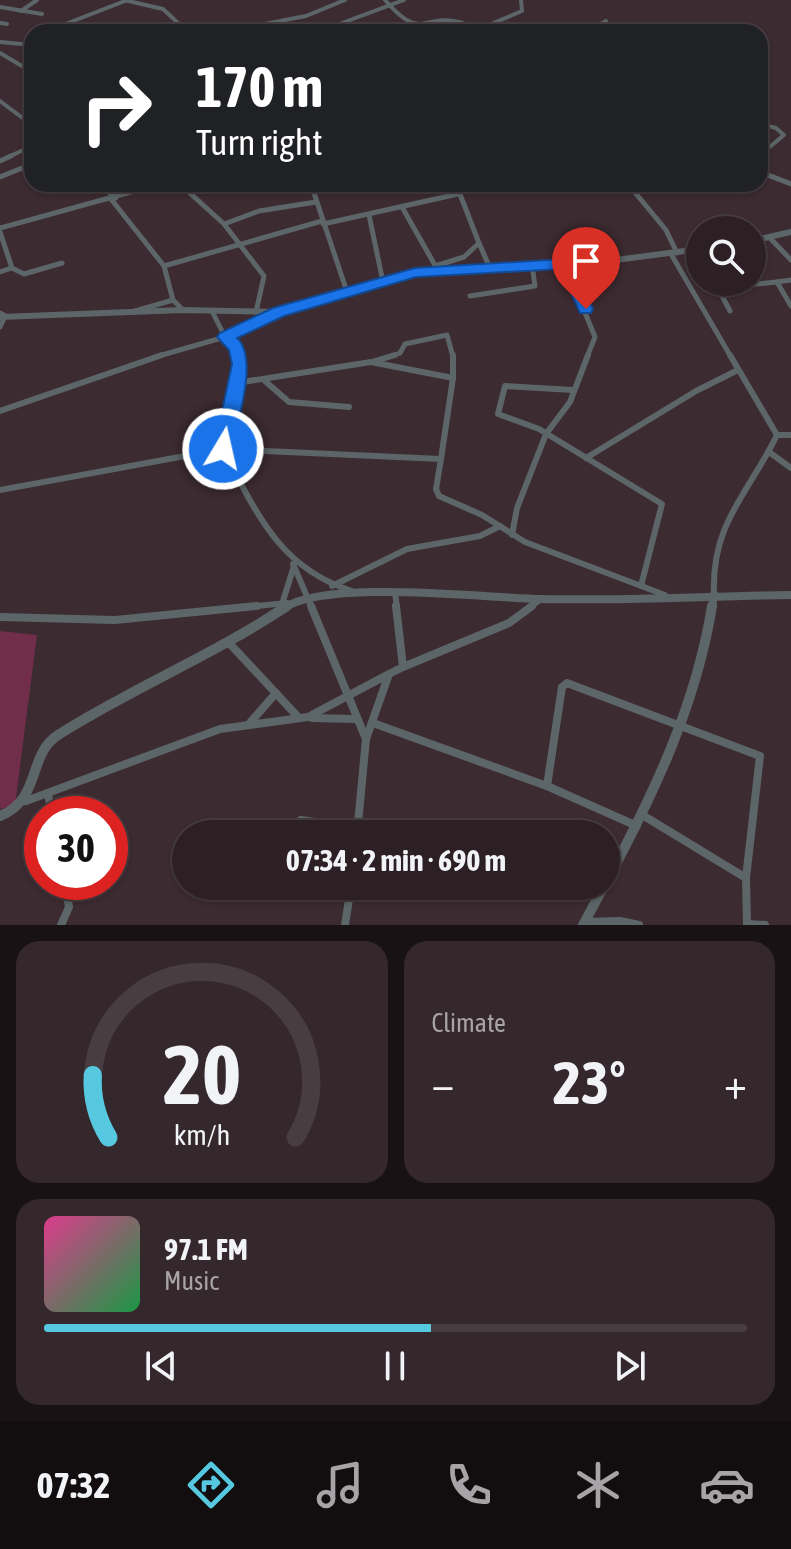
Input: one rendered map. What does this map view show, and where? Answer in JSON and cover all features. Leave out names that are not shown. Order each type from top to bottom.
[{"type":"street","points":[[21,11],[37,0]]},
{"type":"street","points":[[65,24],[124,0],[144,2],[176,17],[179,24]]},
{"type":"street","points":[[266,24],[288,20],[345,0]]},
{"type":"street","points":[[385,0],[413,24]]},
{"type":"street","points":[[340,24],[404,0]]},
{"type":"street","points":[[491,24],[522,11],[521,0]]},
{"type":"street","points":[[0,7],[42,14]]},
{"type":"street","points":[[425,24],[457,21],[464,24]]},
{"type":"street","points":[[601,24],[606,21]]},
{"type":"street","points":[[0,23],[7,24]]},
{"type":"street","points":[[0,42],[24,44]]},
{"type":"street","points":[[0,53],[24,67]]},
{"type":"street","points":[[0,101],[24,119]]},
{"type":"street","points":[[768,126],[784,135],[768,149]]},
{"type":"street","points":[[0,161],[24,150]]},
{"type":"street","points":[[0,169],[3,176],[24,167]]},
{"type":"street","points":[[768,175],[791,184]]},
{"type":"street","points":[[107,192],[164,266],[173,300],[183,310]]},
{"type":"street","points":[[12,268],[0,230],[130,192]]},
{"type":"street","points":[[189,192],[224,224],[264,278],[256,312]]},
{"type":"street","points":[[313,192],[347,292]]},
{"type":"street","points":[[635,192],[666,230],[674,254],[777,435]]},
{"type":"street","points":[[164,266],[241,245],[253,237],[458,194],[489,266]]},
{"type":"street","points":[[224,224],[259,211],[316,202]]},
{"type":"street","points":[[402,207],[436,268]]},
{"type":"street","points":[[369,215],[383,282]]},
{"type":"street","points":[[766,239],[791,232]]},
{"type":"street","points":[[770,238],[791,260]]},
{"type":"street","points":[[0,411],[132,363],[225,337],[279,312],[436,268],[464,257],[479,243]]},
{"type":"street","points":[[436,268],[565,264],[686,252]]},
{"type":"street","points":[[0,272],[12,268],[24,274],[62,263]]},
{"type":"street","points":[[512,535],[517,508],[546,434],[565,413],[595,337],[565,264]]},
{"type":"street","points":[[470,296],[535,286],[532,265]]},
{"type":"street","points":[[730,311],[718,288],[791,280]]},
{"type":"street","points":[[777,282],[791,306]]},
{"type":"street","points":[[135,311],[173,300]]},
{"type":"street","points":[[0,327],[2,316],[183,310],[279,312]]},
{"type":"street","points":[[212,311],[225,337],[236,345],[240,356],[223,449],[269,533],[293,563],[309,596],[345,696],[366,739]]},
{"type":"street","points":[[236,383],[371,362],[400,353],[405,344],[447,335],[453,356],[453,378],[436,493],[512,535],[665,595]]},
{"type":"street","points":[[371,362],[453,378]]},
{"type":"street","points":[[586,458],[696,391],[738,370]]},
{"type":"street","points":[[261,380],[277,388],[289,402],[349,407]]},
{"type":"street","points":[[573,390],[503,387],[499,416],[533,426],[662,504],[641,586]]},
{"type":"street","points":[[777,435],[791,435]]},
{"type":"street","points":[[620,851],[644,816],[682,727],[707,646],[714,594],[712,559],[716,546],[744,487],[777,435]]},
{"type":"street","points":[[0,490],[223,449],[320,454],[376,452],[441,459]]},
{"type":"street","points":[[769,452],[791,468]]},
{"type":"street","points":[[332,586],[407,549],[480,536],[500,526]]},
{"type":"street","points":[[293,563],[332,586],[372,593]]},
{"type":"street","points":[[282,604],[293,563]]},
{"type":"street","points":[[0,617],[115,620],[282,604],[309,596],[395,592],[470,592],[541,599],[791,595]]},
{"type":"street","points":[[395,592],[403,667]]},
{"type":"street","points":[[303,718],[403,667],[509,623],[541,599]]},
{"type":"street","points":[[28,796],[45,748],[55,737],[230,644],[293,602]]},
{"type":"street","points":[[230,644],[303,718]]},
{"type":"street","points":[[358,820],[366,739],[389,674]]},
{"type":"street","points":[[547,786],[562,687],[567,683],[577,683],[760,756],[746,878],[747,924],[765,925]]},
{"type":"street","points":[[249,724],[276,693]]},
{"type":"street","points":[[42,796],[159,750],[249,724],[303,718],[356,719]]},
{"type":"street","points":[[373,723],[547,786],[637,826]]},
{"type":"street","points":[[0,816],[15,811],[24,803]]},
{"type":"street","points":[[644,816],[746,878]]},
{"type":"street","points":[[61,925],[69,907],[68,900]]},
{"type":"street","points":[[345,925],[349,900]]},
{"type":"street","points":[[584,923],[596,900]]},
{"type":"street","points":[[584,923],[620,921],[639,925]]},
{"type":"shaded area","points":[[0,631],[37,635],[15,805],[0,809]]},
{"type":"route","points":[[223,449],[240,364],[237,348],[225,337],[279,312],[313,305],[415,273],[489,266],[565,264],[586,309]]}]
